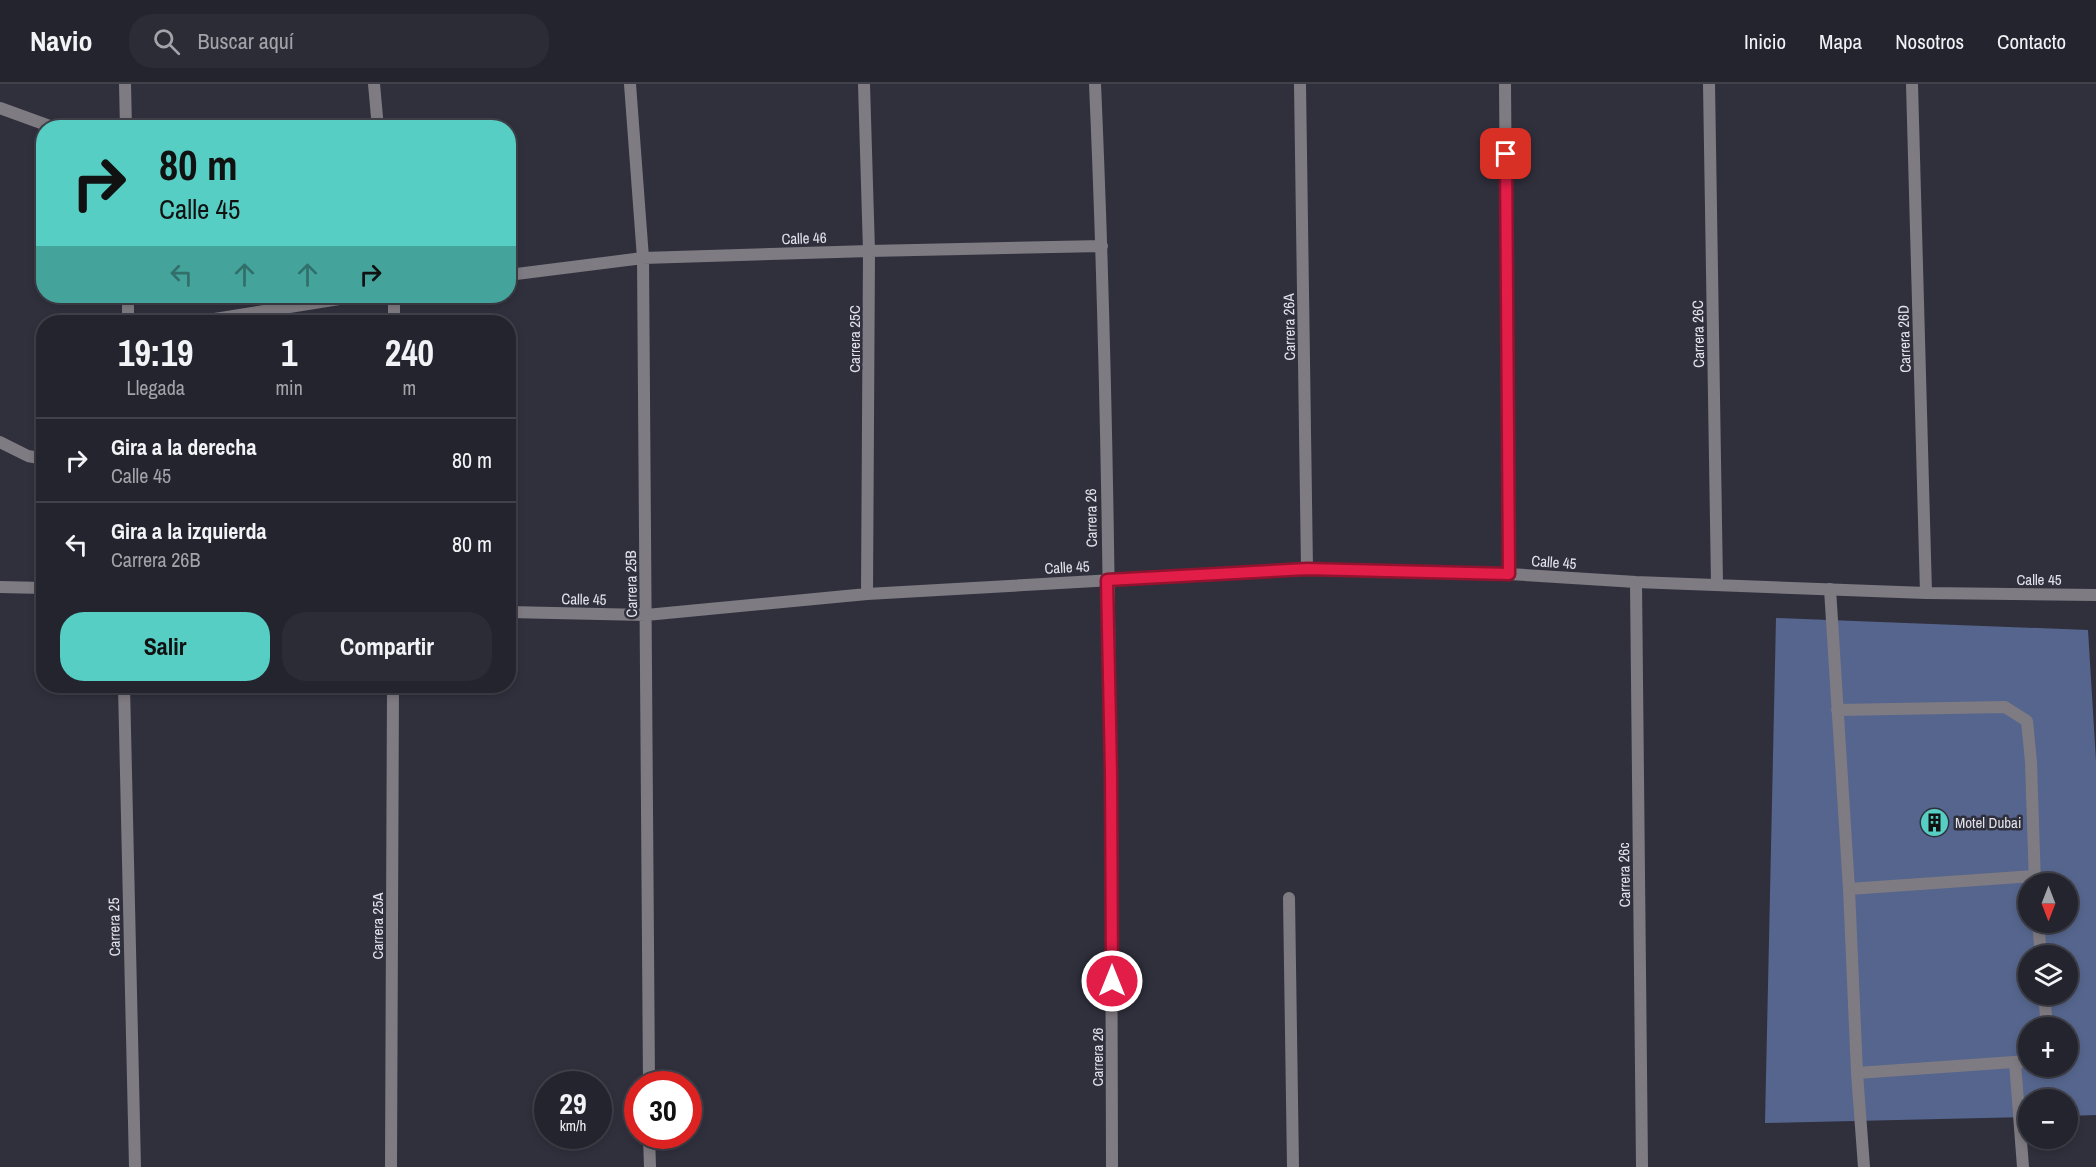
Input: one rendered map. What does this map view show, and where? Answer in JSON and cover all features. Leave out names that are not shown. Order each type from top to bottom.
[{"type":"street","points":[[125,84],[126,120]]},
{"type":"street","points":[[374,84],[377,120]]},
{"type":"street","name":"Carrera 25B","points":[[630,84],[643,258],[649,1071]]},
{"type":"street","name":"Carrera 25C","points":[[864,84],[869,250],[867,594]]},
{"type":"street","name":"Carrera 26","points":[[1095,84],[1102,246],[1111,772],[1112,1167]]},
{"type":"street","name":"Carrera 26A","points":[[1300,84],[1307,569]]},
{"type":"street","points":[[1505,84],[1509,574]]},
{"type":"street","name":"Carrera 26C","points":[[1709,84],[1717,584]]},
{"type":"street","name":"Carrera 26D","points":[[1912,84],[1926,593]]},
{"type":"street","points":[[0,108],[36,121]]},
{"type":"street","name":"Calle 46","points":[[516,274],[643,258],[869,250],[1102,246]]},
{"type":"street","points":[[240,315],[314,303]]},
{"type":"street","points":[[0,442],[36,458]]},
{"type":"street","name":"Calle 45","points":[[516,612],[646,615],[867,594],[1307,569],[1509,574],[1636,582],[1926,593],[2096,595]]},
{"type":"street","name":"Carrera 26c","points":[[1636,582],[1642,1167]]},
{"type":"street","points":[[0,587],[36,588]]},
{"type":"street","points":[[1830,589],[1864,1167]]},
{"type":"street","name":"Carrera 25","points":[[124,693],[135,1167]]},
{"type":"street","name":"Carrera 25A","points":[[390,1167],[393,693]]},
{"type":"street","points":[[1837,710],[2005,707],[2027,721],[2031,762],[2034,873]]},
{"type":"street","points":[[1849,889],[2018,881]]},
{"type":"street","points":[[1289,898],[1293,1167]]},
{"type":"street","points":[[1857,1073],[2018,1061]]},
{"type":"street","points":[[2022,1077],[2023,1167]]},
{"type":"street","points":[[649,1149],[650,1167]]},
{"type":"building","name":"Motel Dubai","points":[[1776,618],[2088,630],[2096,761],[2096,1115],[2078,1116],[2078,1089],[2018,1089],[2018,1117],[1765,1123]]},
{"type":"place","name":"Motel Dubai","points":[[1934,822]]},
{"type":"route","points":[[1112,981],[1107,580],[1307,569],[1509,574],[1506,154]]}]
